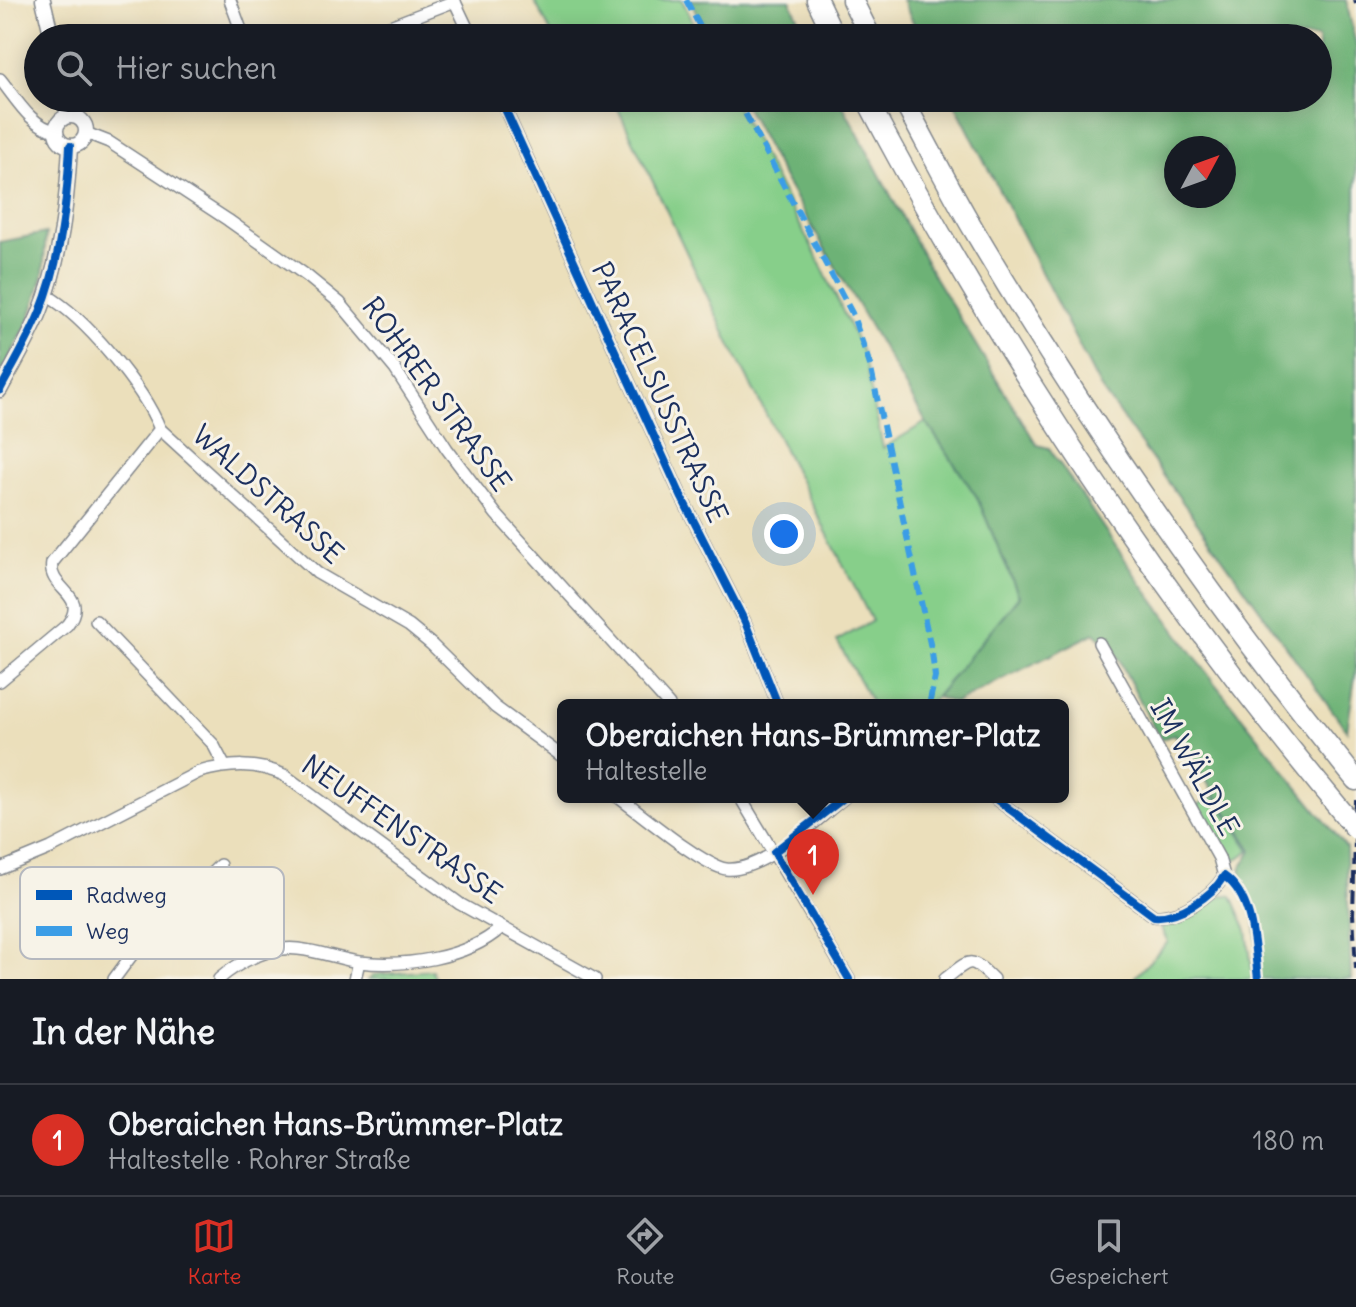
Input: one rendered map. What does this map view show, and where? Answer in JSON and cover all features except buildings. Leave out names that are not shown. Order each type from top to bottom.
[{"type":"highway","points":[[817,0],[828,24]]},
{"type":"highway","points":[[852,0],[864,24]]},
{"type":"highway","points":[[874,112],[977,297],[1086,470],[1247,695],[1352,824]]},
{"type":"highway","points":[[910,112],[973,229],[1114,455],[1229,618],[1353,776]]},
{"type":"main road","points":[[43,0],[49,24]]},
{"type":"main road","points":[[67,112],[68,116]]},
{"type":"main road","points":[[68,116],[82,120],[86,133],[79,144],[70,146],[61,143],[56,131],[59,121],[68,116]]},
{"type":"main road","points":[[0,390],[29,337],[46,295],[56,259],[70,146]]},
{"type":"street","points":[[230,0],[239,24]]},
{"type":"street","points":[[394,24],[455,0],[466,24]]},
{"type":"street","points":[[0,79],[24,108]]},
{"type":"street","points":[[27,112],[36,123],[56,131]]},
{"type":"street","name":"PARACELSUSSTRASSE","points":[[506,112],[682,498],[745,622],[776,699]]},
{"type":"street","name":"ROHRER STRASSE","points":[[86,133],[109,142],[228,220],[340,303],[395,369],[447,449],[496,514],[664,699]]},
{"type":"street","name":"WALDSTRASSE","points":[[46,295],[74,315],[114,359],[151,408],[160,429],[317,573],[409,626],[495,707],[557,753]]},
{"type":"street","points":[[0,681],[74,616],[74,604],[53,576],[52,563],[160,429]]},
{"type":"street","points":[[96,621],[213,744],[224,765]]},
{"type":"street","name":"IM WÄLDLE","points":[[1001,803],[1154,916],[1182,911],[1220,883],[1224,876],[1219,858],[1099,643]]},
{"type":"street","name":"NEUFFENSTRASSE","points":[[0,869],[51,848],[199,772],[224,765],[250,765],[284,775],[443,892],[501,928],[595,979]]},
{"type":"street","points":[[626,803],[706,861],[723,869],[738,869],[774,852],[837,803]]},
{"type":"street","points":[[744,803],[849,979]]},
{"type":"street","points":[[813,803],[821,816]]},
{"type":"street","points":[[284,949],[359,962],[400,962],[446,954],[484,941],[501,928]]},
{"type":"street","points":[[114,979],[129,959]]},
{"type":"street","points":[[219,979],[250,959]]},
{"type":"street","points":[[355,979],[359,962]]},
{"type":"street","points":[[945,979],[972,962],[993,979]]},
{"type":"green space","points":[[534,0],[682,0],[694,24],[547,24]]},
{"type":"green space","points":[[690,0],[790,0],[801,24],[703,24]]},
{"type":"green space","points":[[902,0],[1346,0],[1356,45],[1356,670],[1347,731],[1100,387],[959,112],[1332,112],[1332,24],[914,24]]},
{"type":"green space","points":[[620,112],[739,112],[817,257],[863,354],[883,448],[926,422],[977,497],[1019,596],[934,699],[870,699],[837,641],[872,621],[731,346]]},
{"type":"green space","points":[[748,112],[846,112],[932,273],[1037,445],[1049,448],[1141,583],[1216,685],[1346,847],[1351,979],[1260,979],[1254,911],[1240,870],[1252,850],[1175,734],[1160,740],[1113,648],[1095,633],[963,699],[936,697],[1019,596],[977,497],[926,422]]},
{"type":"green space","points":[[46,233],[43,276],[29,321],[0,375],[0,242]]},
{"type":"green space","points":[[1214,796],[1250,850],[1230,864],[1196,806]]},
{"type":"green space","points":[[1223,895],[1232,896],[1247,930],[1253,979],[1133,979],[1168,942],[1160,926],[1176,924]]},
{"type":"green space","points":[[432,970],[435,979],[369,979],[373,975]]},
{"type":"railway","points":[[1355,0],[1356,4]]},
{"type":"railway","points":[[1356,800],[1353,914],[1356,969]]},
{"type":"marked path","points":[[686,0],[699,24]]},
{"type":"marked path","points":[[744,112],[852,313],[870,365],[932,653],[935,677],[930,699]]},
{"type":"cycle path","points":[[506,112],[682,498],[745,622],[776,699]]},
{"type":"cycle path","points":[[0,390],[36,322],[53,272],[65,209],[70,146]]},
{"type":"cycle path","points":[[837,803],[774,852],[849,979]]},
{"type":"cycle path","points":[[1001,803],[1154,916],[1174,914],[1194,905],[1224,876],[1234,885],[1247,909],[1258,979]]},
{"type":"place","name":"Oberaichen Hans-Brümmer-Platz","points":[[813,895]]}]
